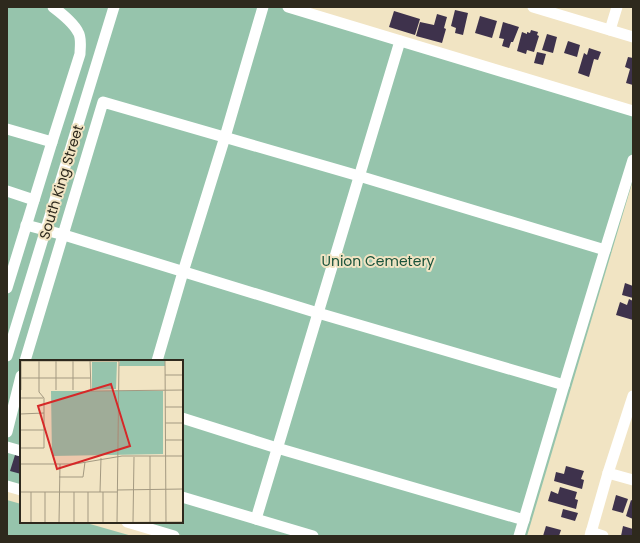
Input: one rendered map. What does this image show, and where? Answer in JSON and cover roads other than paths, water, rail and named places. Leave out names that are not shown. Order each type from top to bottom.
[{"type":"street","points":[[7,286],[80,54],[79,32],[67,18],[53,7]]},
{"type":"street","name":"South King Street","points":[[7,356],[114,7]]},
{"type":"street","points":[[158,360],[183,272],[263,7]]},
{"type":"street","points":[[288,7],[633,111]]},
{"type":"street","points":[[533,7],[633,36]]},
{"type":"street","points":[[610,30],[617,7]]},
{"type":"street","points":[[256,519],[400,41]]},
{"type":"street","points":[[25,360],[103,102],[359,176],[605,250]]},
{"type":"street","points":[[7,129],[52,142]]},
{"type":"street","points":[[519,536],[633,160]]},
{"type":"street","points":[[7,191],[34,200]]},
{"type":"street","points":[[26,225],[64,235],[318,313],[564,385]]},
{"type":"street","points":[[7,432],[20,380]]},
{"type":"street","points":[[603,536],[590,534],[608,473],[631,411],[633,396]]},
{"type":"street","points":[[183,418],[277,448],[524,520]]},
{"type":"street","points":[[7,447],[20,451]]},
{"type":"street","points":[[608,473],[633,480]]},
{"type":"street","points":[[7,486],[20,490]]},
{"type":"street","points":[[183,497],[313,536]]},
{"type":"street","points":[[130,523],[168,535]]},
{"type":"park label","name":"Union Cemetery","points":[[378,261]]}]
